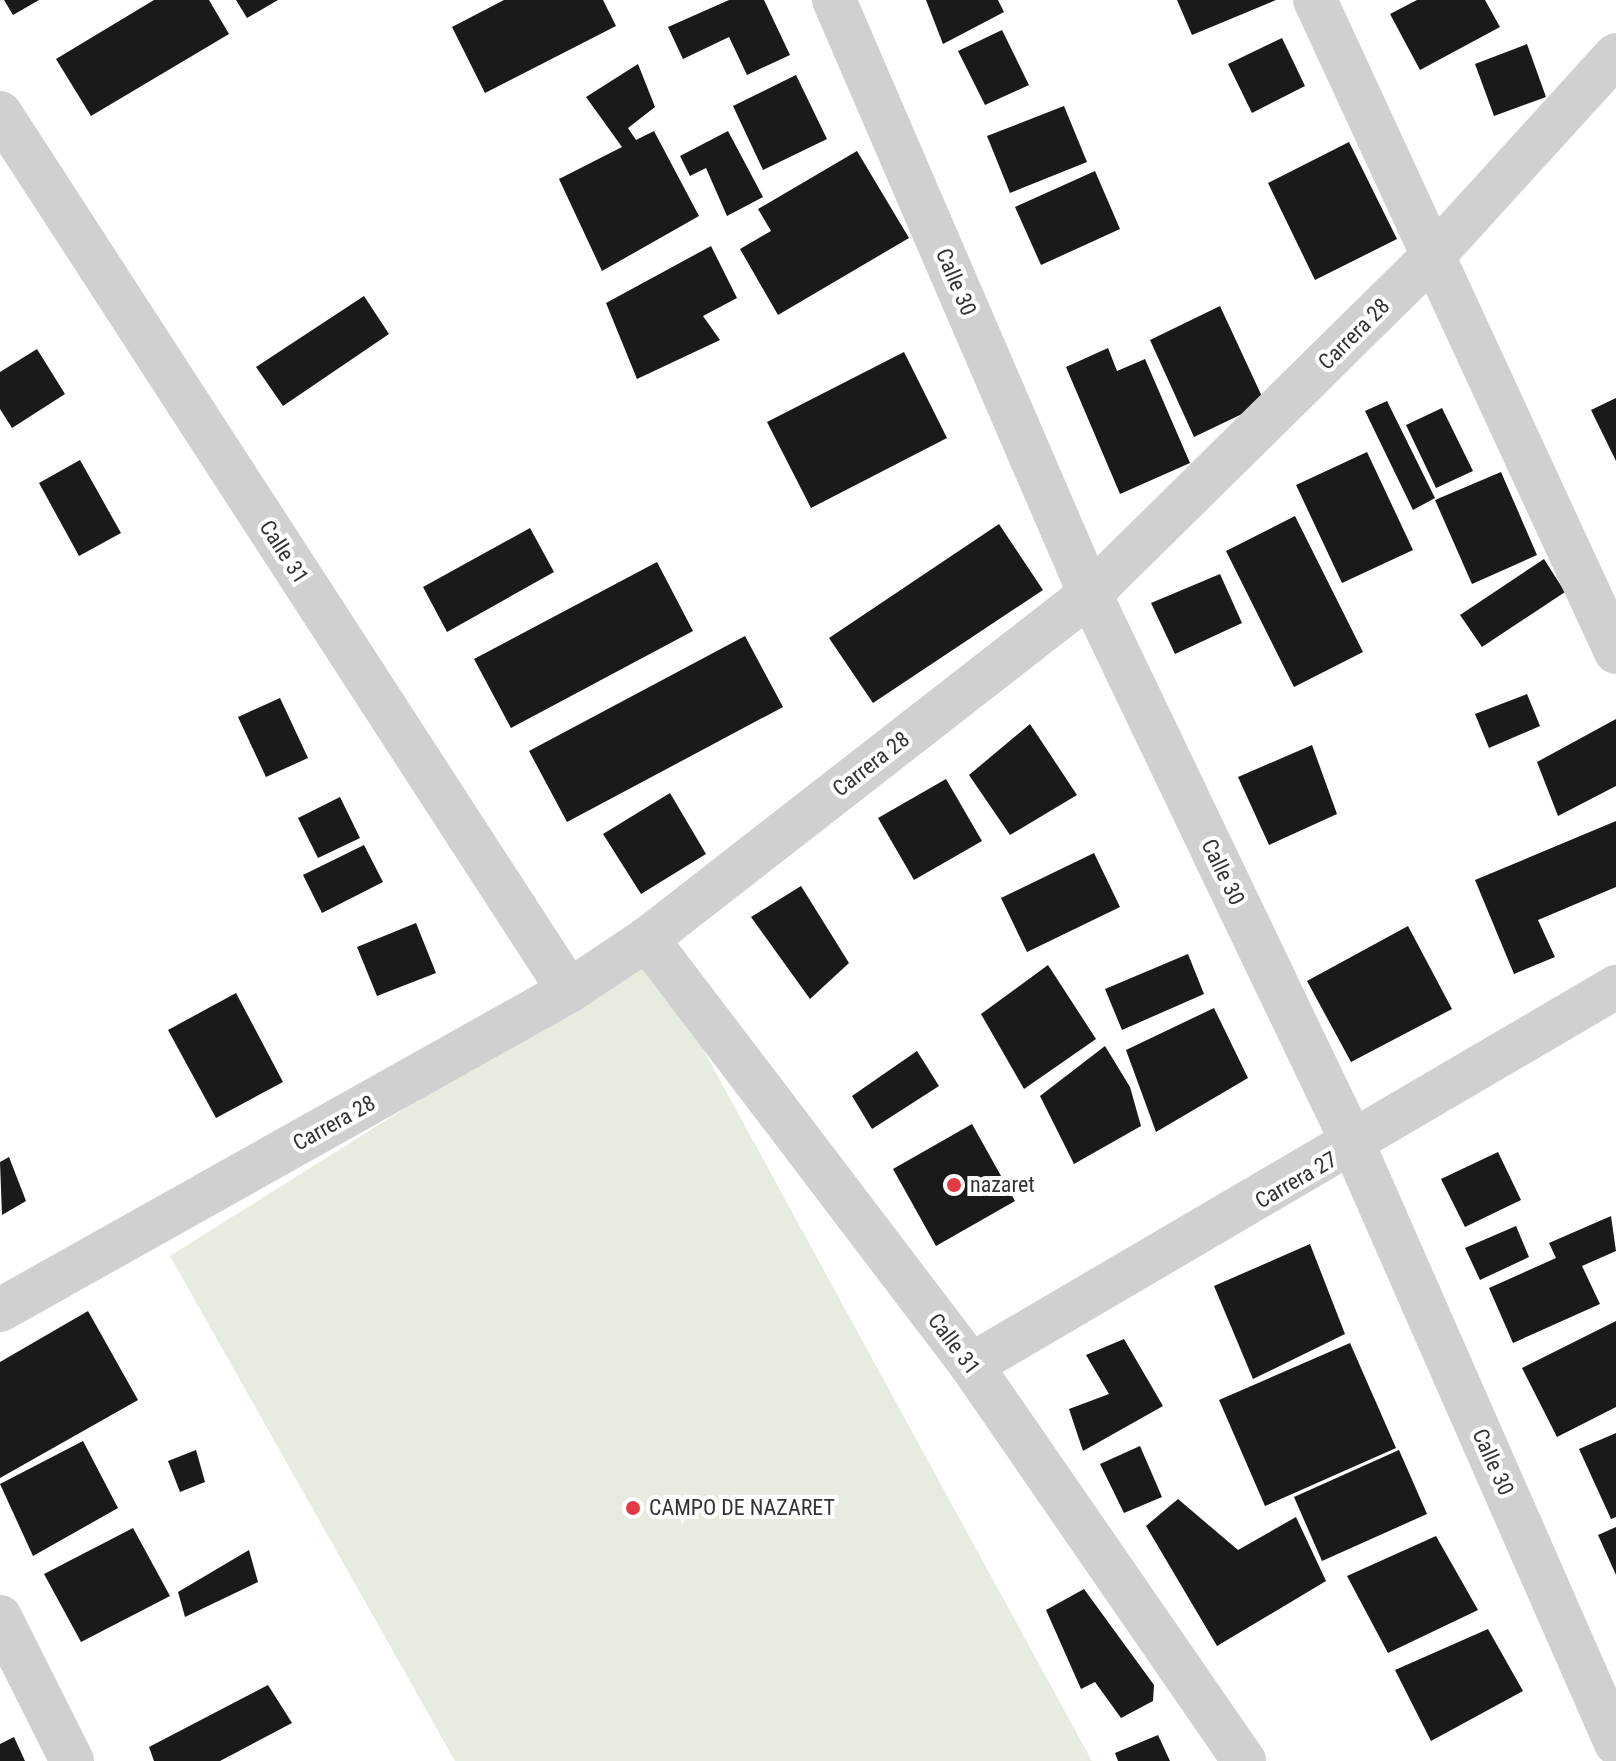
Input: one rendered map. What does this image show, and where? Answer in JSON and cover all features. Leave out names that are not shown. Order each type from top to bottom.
[{"type":"street","name":"Calle 30","points":[[834,0],[1090,594],[1354,1146],[1616,1743]]},
{"type":"street","points":[[1315,0],[1616,652]]},
{"type":"street","name":"Carrera 28","points":[[0,1310],[569,991],[647,939],[1090,594],[1434,255],[1616,55]]},
{"type":"street","name":"Calle 31","points":[[0,113],[569,991]]},
{"type":"street","name":"Calle 31","points":[[647,939],[971,1365],[1244,1761]]},
{"type":"street","name":"Carrera 27","points":[[971,1365],[1354,1146],[1616,987]]},
{"type":"street","points":[[0,1617],[72,1761]]},
{"type":"shaded area","name":"CAMPO DE NAZARET","points":[[651,954],[1092,1761],[455,1761],[170,1256]]},
{"type":"building","points":[[4,0],[39,0],[13,15]]},
{"type":"building","points":[[154,0],[209,0],[229,34],[91,116],[56,59]]},
{"type":"building","points":[[236,0],[278,0],[247,18]]},
{"type":"building","points":[[504,0],[603,0],[616,26],[485,93],[452,27]]},
{"type":"building","points":[[729,0],[764,0],[790,55],[747,75],[729,37],[683,59],[668,27]]},
{"type":"building","points":[[926,0],[998,0],[1004,12],[943,44]]},
{"type":"building","points":[[1177,0],[1276,0],[1192,35]]},
{"type":"building","points":[[1417,0],[1485,0],[1500,27],[1420,70],[1390,14]]},
{"type":"building","points":[[1002,30],[1029,85],[985,105],[958,51]]},
{"type":"building","points":[[1282,38],[1305,86],[1252,113],[1228,64]]},
{"type":"building","points":[[1527,44],[1546,97],[1494,116],[1475,64]]},
{"type":"building","points":[[638,64],[655,107],[628,128],[636,140],[654,131],[699,216],[602,271],[559,179],[622,147],[586,97]]},
{"type":"building","points":[[796,75],[827,139],[763,170],[733,106]]},
{"type":"building","points":[[1064,106],[1087,162],[1010,193],[987,136]]},
{"type":"building","points":[[728,131],[763,197],[727,216],[706,168],[690,176],[680,156]]},
{"type":"building","points":[[1349,142],[1397,239],[1315,280],[1268,183]]},
{"type":"building","points":[[857,151],[909,238],[778,315],[740,249],[771,231],[758,209]]},
{"type":"building","points":[[1095,171],[1120,229],[1041,265],[1015,207]]},
{"type":"building","points":[[711,246],[737,298],[703,316],[720,340],[637,379],[606,303]]},
{"type":"building","points":[[364,296],[389,334],[283,406],[256,367]]},
{"type":"building","points":[[1220,306],[1265,403],[1194,437],[1150,340]]},
{"type":"building","points":[[1108,348],[1117,371],[1145,359],[1190,463],[1120,494],[1066,367]]},
{"type":"building","points":[[37,349],[65,394],[12,428],[0,409],[0,372]]},
{"type":"building","points":[[904,352],[947,438],[811,508],[767,422]]},
{"type":"building","points":[[1616,398],[1616,461],[1591,410]]},
{"type":"building","points":[[1387,401],[1435,498],[1413,510],[1365,411]]},
{"type":"building","points":[[1442,408],[1473,471],[1436,488],[1406,425]]},
{"type":"building","points":[[1367,452],[1413,550],[1342,583],[1296,485]]},
{"type":"building","points":[[80,460],[121,533],[79,556],[39,483]]},
{"type":"building","points":[[1501,472],[1537,555],[1472,584],[1435,500]]},
{"type":"building","points":[[1295,516],[1363,652],[1294,687],[1226,551]]},
{"type":"building","points":[[999,524],[1043,590],[873,703],[829,638]]},
{"type":"building","points":[[530,528],[554,572],[447,632],[423,587]]},
{"type":"building","points":[[1544,559],[1565,592],[1482,647],[1460,615]]},
{"type":"building","points":[[657,562],[693,631],[511,728],[474,659]]},
{"type":"building","points":[[1220,574],[1242,623],[1175,654],[1151,603]]},
{"type":"building","points":[[745,636],[783,707],[567,822],[529,751]]},
{"type":"building","points":[[1527,694],[1540,726],[1489,748],[1475,714]]},
{"type":"building","points":[[280,698],[308,758],[266,777],[238,717]]},
{"type":"building","points":[[1616,719],[1616,786],[1558,816],[1537,762]]},
{"type":"building","points":[[1030,724],[1077,795],[1010,835],[969,775]]},
{"type":"building","points":[[1312,745],[1337,814],[1269,845],[1238,777]]},
{"type":"building","points":[[946,779],[982,841],[914,880],[878,818]]},
{"type":"building","points":[[670,793],[706,854],[641,894],[603,834]]},
{"type":"building","points":[[340,797],[360,838],[318,858],[298,818]]},
{"type":"building","points":[[1616,821],[1616,887],[1538,920],[1555,957],[1514,974],[1475,880]]},
{"type":"building","points":[[364,845],[383,882],[322,913],[303,875]]},
{"type":"building","points":[[1094,853],[1120,907],[1027,952],[1001,898]]},
{"type":"building","points":[[801,886],[849,963],[810,999],[751,917]]},
{"type":"building","points":[[416,923],[436,973],[377,996],[357,947]]},
{"type":"building","points":[[1408,926],[1452,1009],[1351,1062],[1307,981]]},
{"type":"building","points":[[1188,954],[1204,994],[1122,1030],[1105,989]]},
{"type":"building","points":[[1048,965],[1096,1039],[1024,1089],[981,1014]]},
{"type":"building","points":[[236,993],[283,1082],[216,1118],[168,1030]]},
{"type":"building","points":[[1214,1008],[1248,1078],[1156,1132],[1126,1050]]},
{"type":"building","points":[[1105,1046],[1130,1087],[1141,1126],[1074,1164],[1040,1096]]},
{"type":"building","points":[[917,1051],[939,1086],[872,1129],[852,1096]]},
{"type":"building","name":"nazaret","points":[[972,1124],[1015,1201],[936,1246],[893,1169]]},
{"type":"building","points":[[1498,1152],[1521,1200],[1465,1227],[1441,1179]]},
{"type":"building","points":[[9,1157],[26,1201],[2,1215],[0,1162]]},
{"type":"building","points":[[1611,1216],[1616,1251],[1582,1266],[1600,1304],[1513,1343],[1489,1288],[1556,1258],[1549,1243]]},
{"type":"building","points":[[1516,1226],[1529,1257],[1480,1280],[1465,1248]]},
{"type":"building","points":[[1310,1244],[1345,1334],[1253,1379],[1214,1286]]},
{"type":"building","points":[[88,1311],[138,1400],[0,1478],[0,1362]]},
{"type":"building","points":[[1616,1321],[1616,1407],[1557,1437],[1522,1368]]},
{"type":"building","points":[[1124,1339],[1163,1406],[1083,1451],[1069,1409],[1109,1394],[1086,1355]]},
{"type":"building","points":[[1350,1343],[1396,1448],[1265,1506],[1219,1400]]},
{"type":"building","points":[[1616,1433],[1616,1517],[1611,1519],[1579,1449]]},
{"type":"building","points":[[83,1441],[118,1508],[33,1556],[0,1484]]},
{"type":"building","points":[[1140,1446],[1162,1497],[1124,1513],[1100,1464]]},
{"type":"building","points":[[196,1450],[205,1482],[180,1492],[168,1461]]},
{"type":"building","points":[[1399,1450],[1427,1514],[1322,1561],[1294,1497]]},
{"type":"building","points":[[1178,1499],[1238,1550],[1296,1517],[1326,1581],[1217,1646],[1146,1526]]},
{"type":"building","points":[[1616,1527],[1616,1575],[1598,1535]]},
{"type":"building","points":[[133,1528],[170,1596],[81,1642],[44,1574]]},
{"type":"building","points":[[1436,1536],[1478,1610],[1388,1653],[1347,1576]]},
{"type":"building","points":[[249,1550],[258,1582],[185,1617],[178,1592]]},
{"type":"building","points":[[1084,1589],[1154,1685],[1153,1701],[1121,1718],[1095,1682],[1081,1689],[1046,1610]]},
{"type":"building","points":[[1488,1629],[1523,1691],[1431,1741],[1395,1670]]},
{"type":"building","points":[[268,1685],[292,1723],[220,1761],[154,1761],[149,1747]]},
{"type":"building","points":[[1158,1735],[1170,1761],[1118,1761],[1115,1753]]},
{"type":"building","points":[[14,1737],[25,1761],[0,1761],[0,1744]]},
{"type":"place","name":"nazaret","points":[[954,1185]]},
{"type":"place","name":"CAMPO DE NAZARET","points":[[633,1508]]}]
